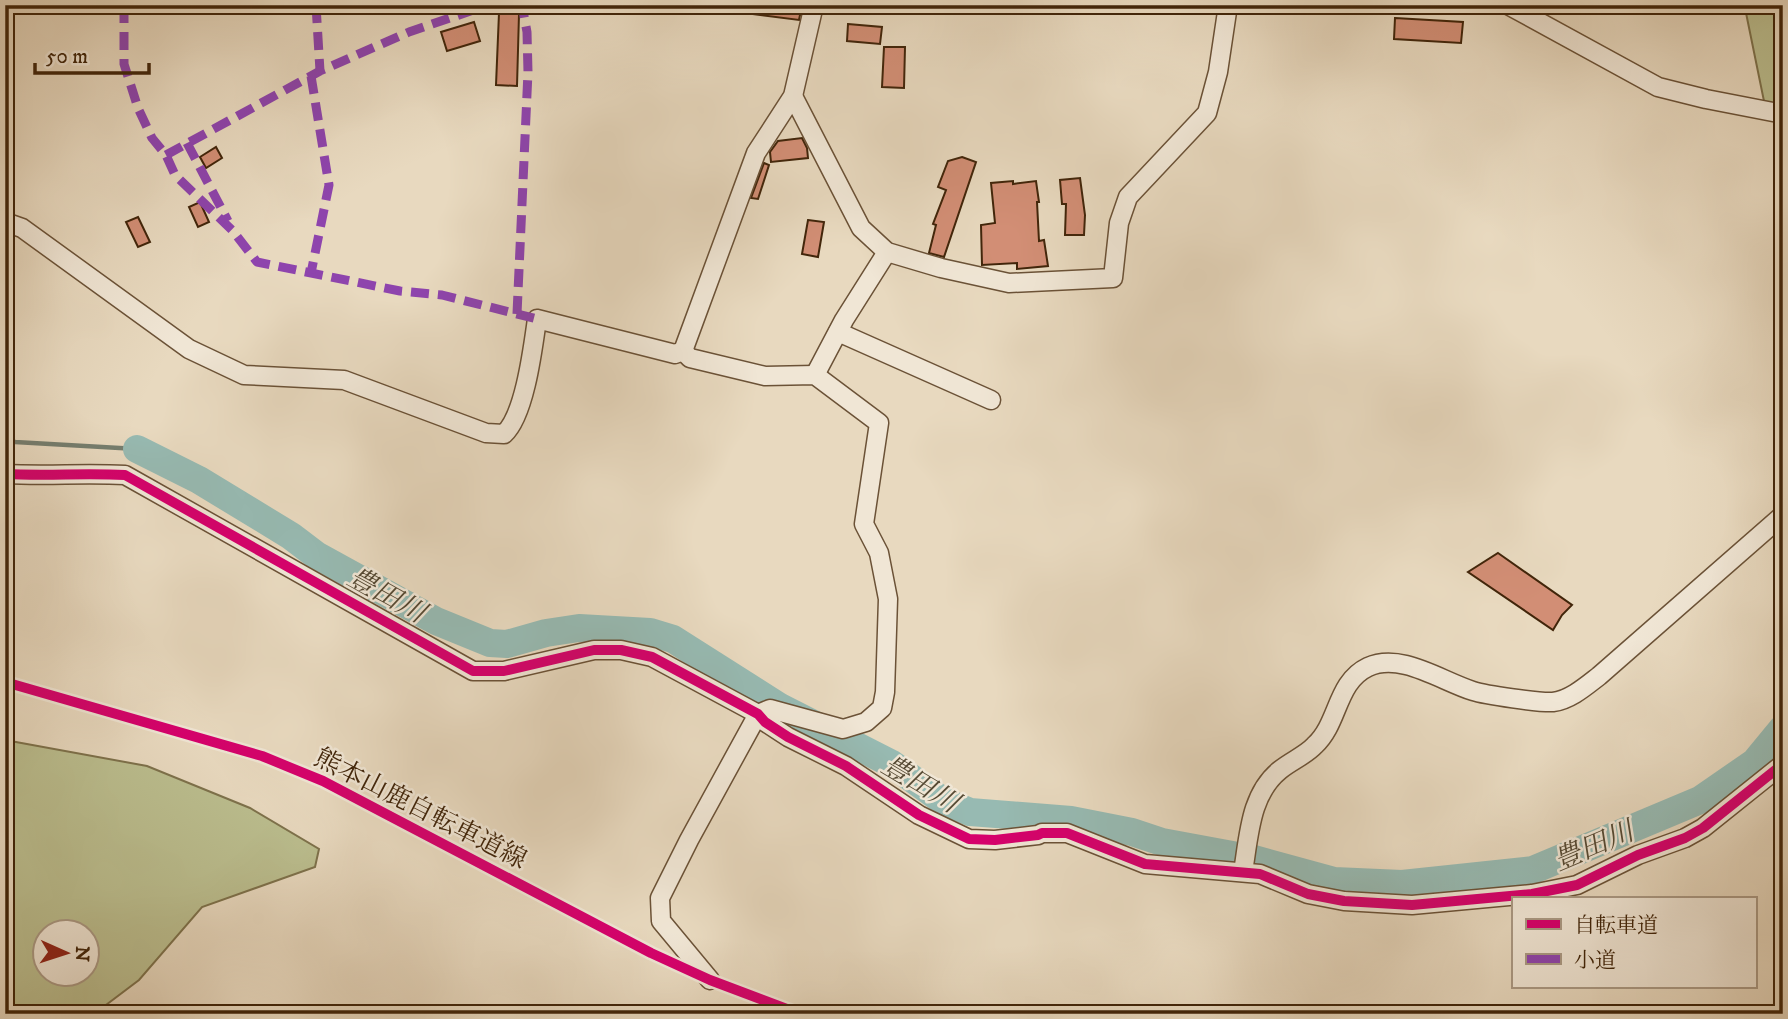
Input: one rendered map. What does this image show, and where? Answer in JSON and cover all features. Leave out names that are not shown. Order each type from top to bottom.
[{"type":"street","points":[[5,222],[22,228],[189,349],[219,365],[244,375],[344,380],[486,433],[504,434],[510,429],[518,410],[537,319],[675,354],[683,351],[756,153],[793,96],[814,5]]},
{"type":"street","points":[[793,96],[861,228],[887,252],[941,268],[1009,283],[1114,278],[1119,223],[1128,197],[1207,113],[1218,72],[1228,5]]},
{"type":"street","points":[[1508,5],[1658,87],[1783,114]]},
{"type":"street","points":[[815,375],[887,252]]},
{"type":"street","points":[[838,332],[991,400]]},
{"type":"street","points":[[683,351],[690,358],[765,376],[815,375],[879,423],[867,489],[864,524],[879,553],[888,599],[885,692],[882,708],[866,722],[843,729],[770,709],[758,714],[660,898],[661,921],[710,981]]},
{"type":"street","points":[[5,474],[125,475],[474,671],[505,671],[594,650],[621,650],[652,657],[758,714],[788,737],[846,766],[919,815],[969,839],[995,840],[1042,833],[1067,833],[1145,864],[1260,874],[1308,894],[1344,901],[1412,905],[1532,894],[1577,885],[1637,855],[1685,838],[1703,828],[1783,764]]},
{"type":"street","points":[[1243,872],[1251,820],[1260,792],[1278,771],[1316,745],[1332,720],[1351,678],[1369,667],[1385,662],[1414,668],[1475,692],[1555,702],[1578,692],[1598,676],[1783,515]]},
{"type":"green space","points":[[1739,5],[1783,5],[1783,122],[1766,111],[1745,8]]},
{"type":"green space","points":[[5,740],[147,766],[250,808],[319,849],[315,867],[202,907],[139,980],[94,1014],[5,1014]]},
{"type":"building","points":[[745,5],[802,5],[799,20],[744,13]]},
{"type":"building","points":[[499,13],[519,14],[517,86],[496,85]]},
{"type":"building","points":[[1395,18],[1463,22],[1461,43],[1394,39]]},
{"type":"building","points":[[474,22],[480,41],[447,51],[441,32]]},
{"type":"building","points":[[848,24],[882,27],[880,44],[847,41]]},
{"type":"building","points":[[884,47],[905,47],[904,88],[882,87]]},
{"type":"building","points":[[802,138],[808,158],[771,162],[770,152],[778,141]]},
{"type":"building","points":[[216,147],[222,158],[206,168],[200,157]]},
{"type":"building","points":[[962,157],[976,162],[944,257],[929,253],[936,225],[933,224],[946,190],[938,187],[948,161]]},
{"type":"building","points":[[764,163],[769,165],[758,199],[751,198]]},
{"type":"building","points":[[1080,178],[1085,215],[1084,235],[1065,235],[1066,204],[1062,204],[1060,180]]},
{"type":"building","points":[[1013,181],[1013,184],[1036,181],[1039,241],[1044,240],[1048,266],[1017,269],[1017,263],[982,265],[981,225],[995,223],[991,183]]},
{"type":"building","points":[[200,202],[209,222],[198,227],[189,207]]},
{"type":"building","points":[[138,217],[150,242],[138,247],[126,222]]},
{"type":"building","points":[[808,220],[824,222],[818,257],[802,254]]},
{"type":"building","points":[[1498,553],[1572,605],[1553,630],[1468,572]]},
{"type":"waterway","points":[[5,439],[15,442],[137,449]]},
{"type":"waterway","name":"豊田川","points":[[137,449],[199,480],[291,536],[316,555],[436,621],[490,643],[507,644],[546,633],[579,628],[650,632],[673,639],[780,707],[892,764],[943,801],[970,812],[1071,820],[1132,832],[1162,842],[1254,859],[1334,881],[1402,884],[1533,870],[1700,800],[1755,762],[1783,728]]},
{"type":"marked path","points":[[124,5],[124,64],[138,108],[152,138],[166,155],[175,175],[233,231],[257,262],[400,291],[442,295],[537,319]]},
{"type":"marked path","points":[[316,5],[320,71]]},
{"type":"marked path","points":[[166,155],[320,71],[409,32],[488,5]]},
{"type":"marked path","points":[[517,314],[528,72],[527,32],[522,5]]},
{"type":"marked path","points":[[311,76],[329,185],[311,273]]},
{"type":"marked path","points":[[187,143],[228,221]]},
{"type":"cycle path","points":[[5,474],[125,475],[473,671],[504,671],[594,650],[621,650],[652,657],[758,714],[788,737],[846,766],[919,815],[969,839],[995,840],[1042,833],[1067,833],[1145,864],[1260,874],[1308,894],[1344,901],[1412,905],[1532,894],[1577,885],[1638,855],[1685,838],[1703,828],[1783,764]]},
{"type":"cycle path","name":"熊本山鹿自転車道線","points":[[5,682],[262,756],[323,781],[651,953],[710,980],[800,1014]]}]
